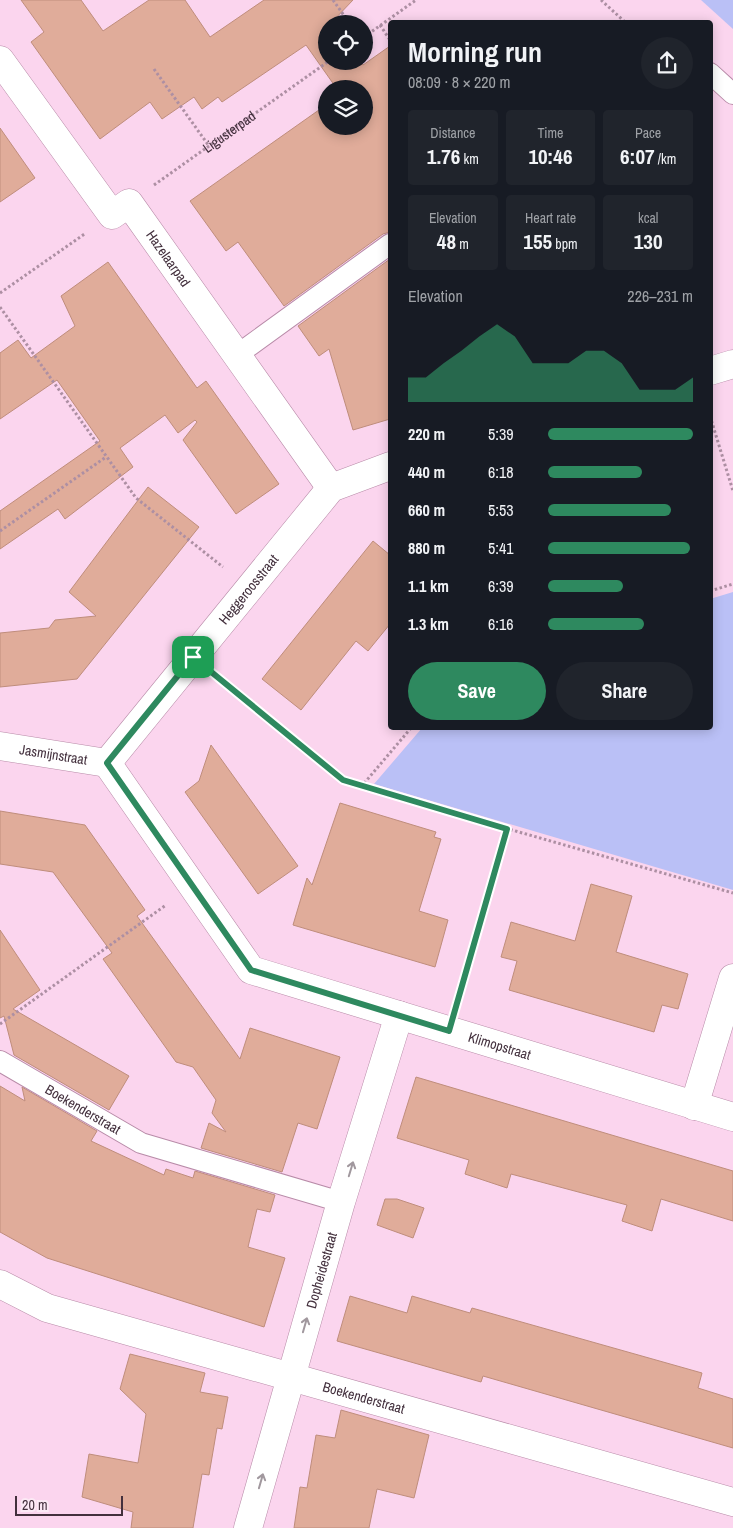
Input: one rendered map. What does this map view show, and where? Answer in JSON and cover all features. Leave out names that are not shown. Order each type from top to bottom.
[{"type":"street","name":"Hazelaarpad","points":[[0,60],[237,355],[330,488]]},
{"type":"street","points":[[713,369],[733,364]]},
{"type":"street","points":[[330,488],[388,467]]},
{"type":"street","name":"Heggeroosstraat","points":[[107,763],[330,488]]},
{"type":"street","name":"Jasmijnstraat","points":[[0,746],[107,763]]},
{"type":"street","name":"Klimopstraat","points":[[107,763],[251,970],[733,1117]]},
{"type":"street","points":[[694,1106],[733,978]]},
{"type":"street","name":"Dopheidestraat","points":[[248,1528],[289,1378],[399,1015]]},
{"type":"street","name":"Boekenderstraat","points":[[0,1284],[47,1308],[289,1378],[733,1502]]},
{"type":"lane","points":[[713,76],[733,94]]},
{"type":"lane","points":[[237,355],[388,245]]},
{"type":"lane","name":"Boekenderstraat","points":[[0,1061],[140,1143],[341,1202]]},
{"type":"path","points":[[333,0],[344,15]]},
{"type":"path","points":[[373,30],[416,0]]},
{"type":"path","points":[[601,0],[623,20]]},
{"type":"path","points":[[380,25],[388,37]]},
{"type":"path","points":[[154,69],[209,146]]},
{"type":"path","name":"Ligusterpad","points":[[0,292],[121,209],[318,69]]},
{"type":"path","points":[[0,307],[136,498],[249,588]]},
{"type":"path","points":[[713,426],[733,492]]},
{"type":"path","points":[[0,531],[106,457]]},
{"type":"path","points":[[713,590],[733,584]]},
{"type":"path","points":[[193,657],[343,780],[361,787],[733,893]]},
{"type":"path","points":[[361,787],[410,730]]},
{"type":"path","points":[[449,1031],[507,829]]},
{"type":"path","points":[[0,1024],[193,886]]},
{"type":"shaded area","points":[[701,0],[733,0],[733,29]]},
{"type":"shaded area","points":[[733,592],[733,890],[374,784],[420,730],[713,730],[713,598]]},
{"type":"building","points":[[21,0],[81,0],[103,31],[149,0],[185,0],[210,37],[264,0],[353,0],[339,15],[318,15],[318,62],[306,45],[222,102],[218,97],[202,109],[194,97],[162,119],[150,102],[100,139],[31,42],[44,32]]},
{"type":"building","points":[[388,47],[388,233],[383,234],[284,306],[238,242],[226,251],[190,201],[318,111],[318,135],[373,135],[373,80],[331,80],[324,70],[373,70],[373,58]]},
{"type":"building","points":[[0,128],[35,178],[0,202]]},
{"type":"building","points":[[388,260],[388,420],[353,430],[329,349],[319,356],[298,326]]},
{"type":"building","points":[[108,262],[197,388],[206,381],[279,484],[236,514],[183,440],[197,422],[195,420],[178,433],[165,415],[120,448],[133,467],[65,519],[58,509],[0,549],[0,511],[100,441],[57,380],[0,419],[0,353],[18,340],[31,358],[75,326],[61,296]]},
{"type":"building","points":[[148,487],[199,527],[77,679],[0,687],[0,633],[49,628],[55,620],[96,616],[69,592]]},
{"type":"building","points":[[373,541],[388,553],[388,626],[368,651],[356,641],[301,710],[262,679]]},
{"type":"building","points":[[211,745],[298,866],[258,894],[185,792],[199,781]]},
{"type":"building","points":[[340,803],[436,832],[434,837],[441,839],[419,911],[448,920],[435,967],[293,925],[307,878],[312,885]]},
{"type":"building","points":[[0,811],[85,825],[145,910],[137,916],[240,1059],[250,1028],[340,1057],[317,1129],[298,1123],[282,1172],[201,1148],[209,1123],[226,1132],[212,1113],[216,1100],[193,1067],[176,1062],[103,959],[112,953],[53,872],[0,864]]},
{"type":"building","points":[[591,884],[632,896],[616,952],[688,974],[678,1009],[662,1005],[654,1032],[509,990],[517,961],[501,957],[511,922],[575,941]]},
{"type":"building","points":[[0,930],[40,990],[13,1009],[129,1076],[109,1110],[14,1055],[4,1016],[0,1018]]},
{"type":"building","points":[[416,1077],[733,1171],[733,1221],[661,1199],[652,1231],[622,1221],[627,1205],[511,1174],[507,1188],[465,1174],[469,1160],[397,1138]]},
{"type":"building","points":[[0,1086],[25,1101],[22,1087],[97,1131],[91,1141],[164,1175],[166,1169],[193,1178],[195,1171],[275,1195],[270,1212],[257,1209],[248,1247],[285,1258],[264,1327],[47,1258],[0,1232]]},
{"type":"building","points":[[385,1199],[397,1199],[424,1208],[413,1238],[377,1225]]},
{"type":"building","points":[[350,1296],[407,1313],[412,1296],[470,1313],[472,1308],[702,1373],[698,1388],[733,1399],[733,1448],[483,1376],[481,1382],[337,1341]]},
{"type":"building","points":[[130,1354],[205,1373],[200,1392],[228,1397],[222,1429],[217,1428],[209,1475],[202,1474],[193,1528],[131,1528],[133,1512],[82,1497],[89,1454],[138,1463],[146,1414],[120,1389]]},
{"type":"building","points":[[341,1410],[429,1435],[414,1498],[377,1489],[369,1528],[294,1528],[300,1487],[307,1488],[316,1435],[335,1438]]},
{"type":"route","points":[[193,657],[343,780],[361,787],[507,829],[449,1031],[251,970],[107,763],[193,657]]}]
